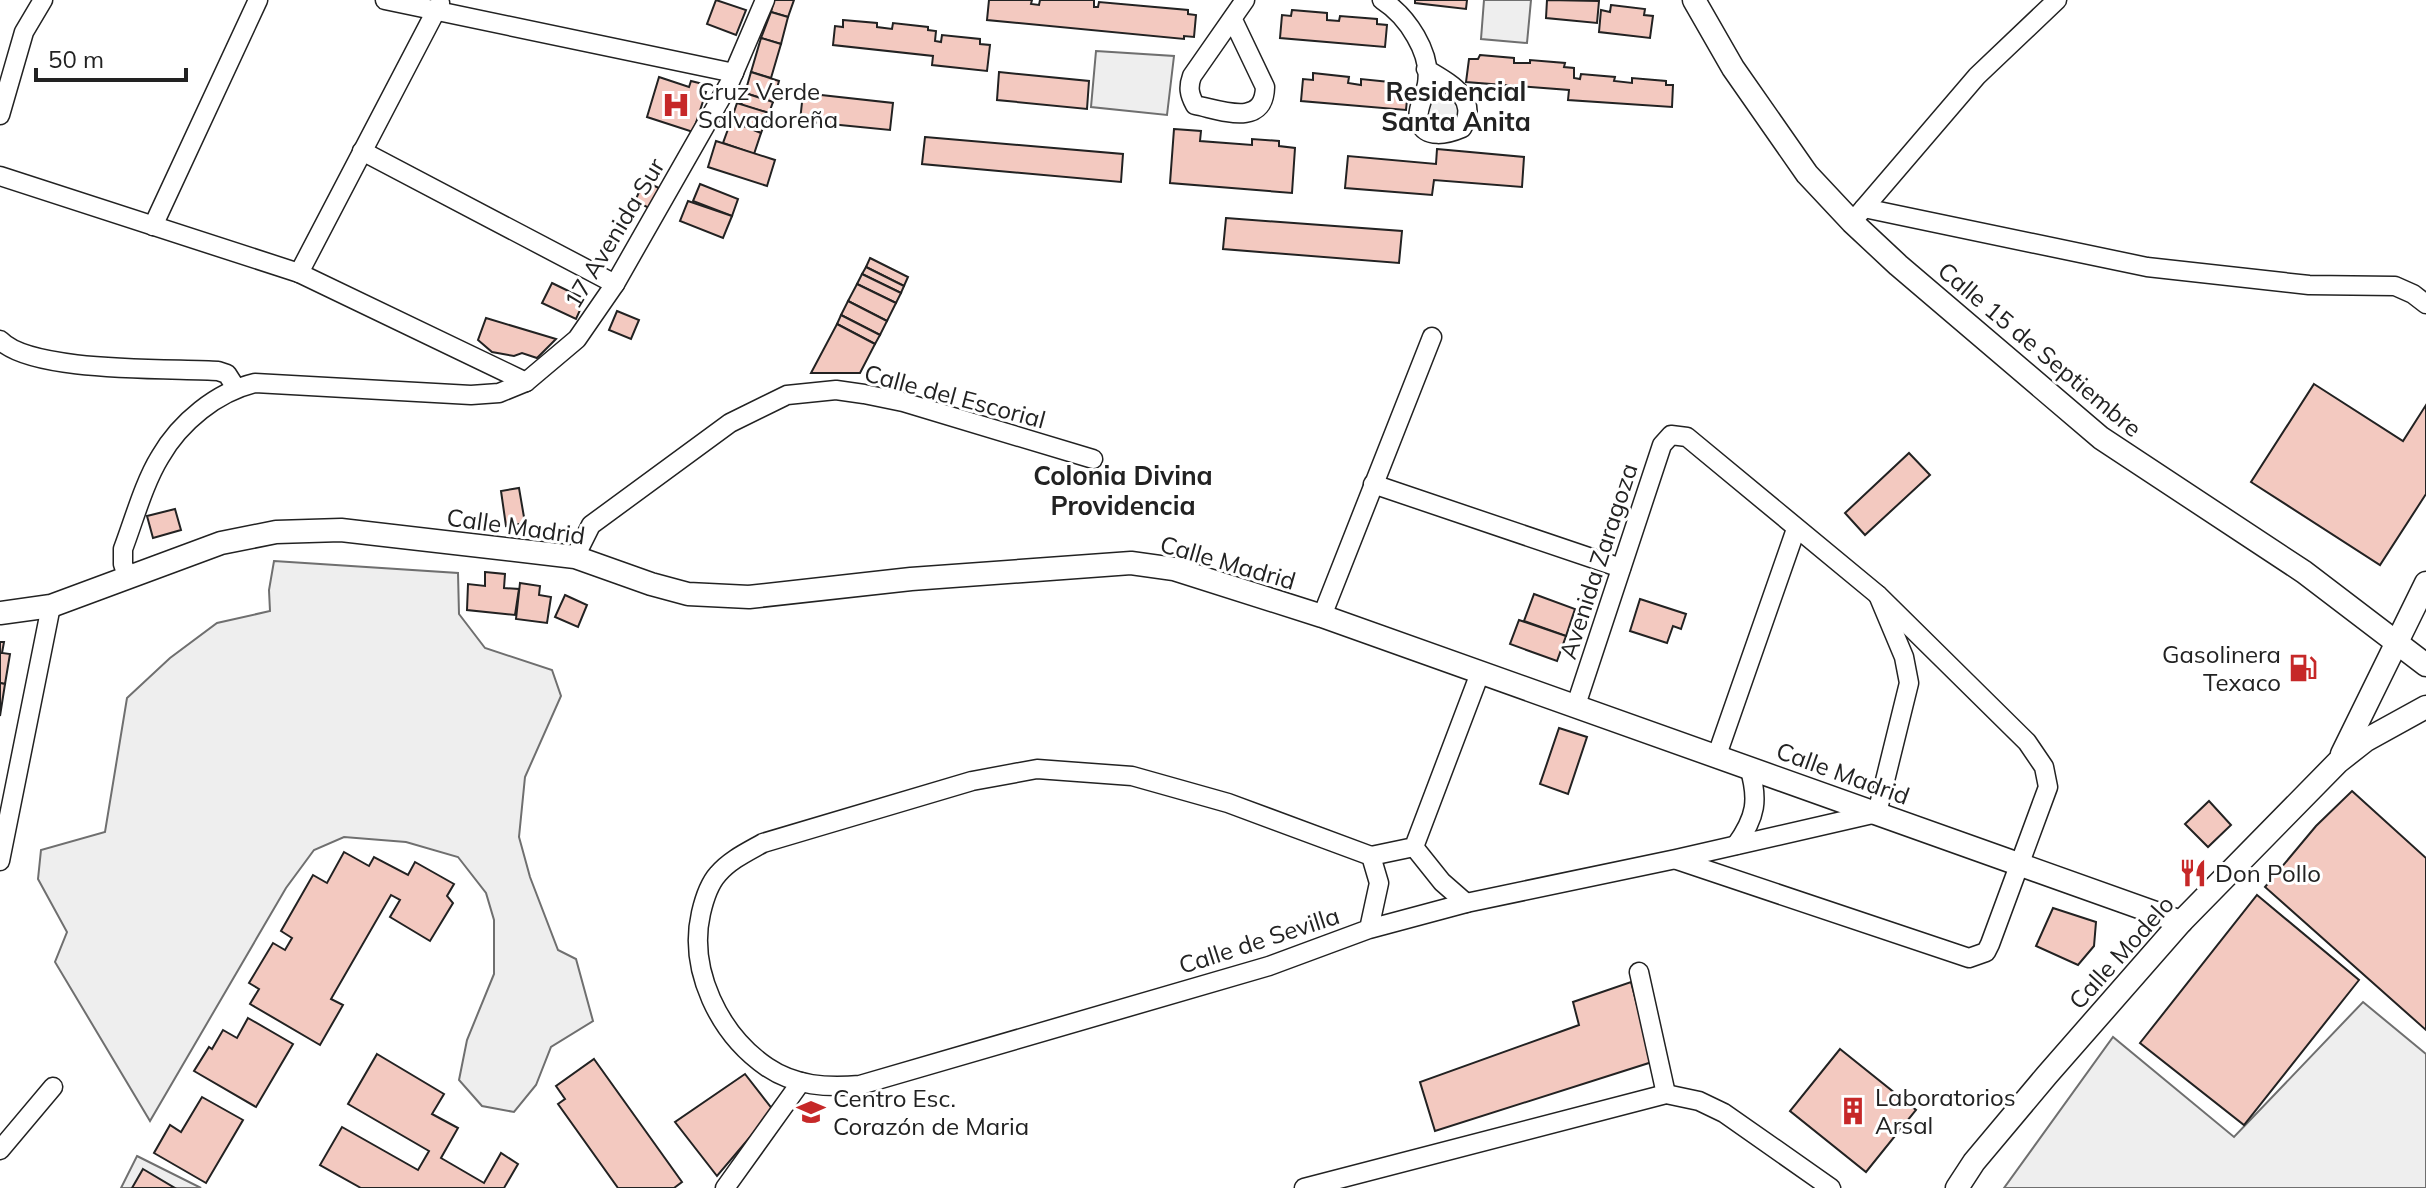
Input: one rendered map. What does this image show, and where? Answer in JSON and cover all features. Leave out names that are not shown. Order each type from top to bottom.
[{"type":"street","points":[[0,115],[24,32],[43,0]]},
{"type":"street","points":[[153,226],[258,0]]},
{"type":"street","points":[[385,0],[439,5],[734,73]]},
{"type":"street","name":"17 Avenida Sur","points":[[236,388],[255,383],[471,395],[499,393],[526,382],[577,339],[615,284],[734,73],[765,0]]},
{"type":"street","points":[[1233,20],[1265,87],[1265,95],[1258,108],[1245,115],[1195,105],[1189,85],[1192,76],[1245,0]]},
{"type":"street","points":[[1382,0],[1397,9],[1424,53],[1426,69]]},
{"type":"street","name":"Calle 15 de Septiembre","points":[[1694,0],[1733,68],[1807,174],[1858,215],[1898,265],[2101,438],[2304,572],[2426,665]]},
{"type":"street","points":[[1858,215],[1977,76],[2057,0]]},
{"type":"street","points":[[299,273],[439,5]]},
{"type":"street","points":[[362,151],[615,284]]},
{"type":"street","points":[[0,176],[299,273],[526,382]]},
{"type":"street","points":[[1858,215],[2147,267],[2309,285],[2395,286],[2426,304]]},
{"type":"street","points":[[1322,616],[1432,337]]},
{"type":"street","points":[[0,340],[7,347],[35,357],[76,364],[218,371],[227,374],[236,388],[197,414],[160,456],[123,549],[127,576]]},
{"type":"street","name":"Calle del Escorial","points":[[575,557],[591,525],[730,423],[787,395],[836,390],[877,397],[1093,459]]},
{"type":"street","name":"Avenida Zaragoza","points":[[1576,705],[1662,445],[1671,435],[1687,437],[1796,529]]},
{"type":"street","points":[[1373,484],[1621,568]]},
{"type":"street","points":[[1676,859],[1969,958],[1986,952],[2048,787],[2044,767],[2027,742],[1878,595],[1796,529],[1717,755]]},
{"type":"street","name":"Calle Madrid","points":[[0,613],[51,606],[221,543],[276,532],[308,530],[341,530],[575,557],[688,594],[749,597],[911,579],[1131,563],[1174,569],[1322,616],[1576,705],[2181,922]]},
{"type":"street","name":"Calle Modelo","points":[[2338,762],[2426,583]]},
{"type":"street","points":[[1877,813],[1909,683],[1904,657],[1878,595]]},
{"type":"street","points":[[0,861],[51,606]]},
{"type":"street","points":[[1414,847],[1480,673]]},
{"type":"street","name":"Calle Modelo","points":[[1957,1188],[1974,1162],[2047,1075],[2181,922],[2338,762],[2366,740],[2426,707]]},
{"type":"street","points":[[1736,845],[1748,828],[1755,808],[1755,787],[1749,767]]},
{"type":"street","name":"Calle de Sevilla","points":[[1371,856],[1228,803],[1132,776],[1037,769],[972,781],[763,843],[735,859],[716,876],[704,901],[696,933],[701,971],[715,1008],[743,1048],[769,1068],[801,1082],[829,1088],[860,1085],[1269,966],[1369,929],[1466,903],[1877,813]]},
{"type":"street","points":[[1369,929],[1379,883],[1371,856],[1414,847]]},
{"type":"street","points":[[1414,847],[1442,882],[1466,903]]},
{"type":"street","points":[[1639,972],[1666,1094]]},
{"type":"street","points":[[725,1188],[801,1082]]},
{"type":"street","points":[[0,1150],[53,1087]]},
{"type":"street","points":[[1304,1188],[1666,1094],[1699,1101],[1724,1113],[1831,1188]]},
{"type":"shaded area","points":[[1484,0],[1531,0],[1527,43],[1481,39]]},
{"type":"shaded area","points":[[1096,51],[1174,56],[1167,115],[1091,107]]},
{"type":"shaded area","points":[[1433,82],[1437,82],[1461,107],[1460,117],[1455,121],[1438,125],[1429,120]]},
{"type":"shaded area","points":[[274,561],[458,573],[459,614],[485,648],[552,670],[561,696],[525,777],[519,837],[530,877],[558,950],[576,959],[593,1021],[551,1047],[536,1085],[514,1112],[482,1106],[459,1080],[467,1040],[494,974],[494,920],[486,893],[458,857],[406,842],[344,837],[314,850],[286,888],[150,1121],[55,962],[67,932],[38,879],[41,850],[105,832],[127,698],[170,658],[217,623],[270,611],[269,590]]},
{"type":"shaded area","points":[[2363,1002],[2426,1054],[2426,1188],[2004,1188],[2113,1037],[2234,1137]]},
{"type":"shaded area","points":[[137,1156],[201,1188],[121,1188]]},
{"type":"building","points":[[716,0],[746,10],[736,35],[707,24]]},
{"type":"building","points":[[774,0],[794,0],[788,17],[771,12]]},
{"type":"building","points":[[989,0],[1032,0],[1031,4],[1039,5],[1040,0],[1094,0],[1094,7],[1098,7],[1099,2],[1188,10],[1188,14],[1196,15],[1194,37],[1184,36],[1184,39],[987,20]]},
{"type":"building","points":[[1415,0],[1467,0],[1466,9],[1415,3]]},
{"type":"building","points":[[1547,0],[1599,1],[1597,23],[1546,18]]},
{"type":"building","points":[[1611,5],[1645,9],[1644,15],[1653,16],[1650,38],[1599,32],[1601,10],[1610,12]]},
{"type":"building","points":[[1292,10],[1327,13],[1327,20],[1339,21],[1340,16],[1377,19],[1377,24],[1387,25],[1385,47],[1280,38],[1282,15],[1291,16]]},
{"type":"building","points":[[771,12],[788,17],[781,44],[761,38]]},
{"type":"building","points":[[843,20],[877,23],[877,27],[892,29],[893,23],[928,27],[928,30],[936,31],[935,41],[941,42],[942,35],[980,39],[980,44],[990,45],[987,71],[932,65],[933,56],[833,45],[835,26],[843,27]]},
{"type":"building","points":[[761,38],[781,44],[771,78],[751,72]]},
{"type":"building","points":[[1480,55],[1514,58],[1514,63],[1530,63],[1530,60],[1565,63],[1564,67],[1574,68],[1574,78],[1580,79],[1581,74],[1615,77],[1614,81],[1632,83],[1632,78],[1666,81],[1666,85],[1673,85],[1672,107],[1568,100],[1569,90],[1466,82],[1469,59],[1478,59]]},
{"type":"building","points":[[751,72],[779,81],[773,102],[745,93]]},
{"type":"building","points":[[999,72],[1089,81],[1087,109],[997,100]]},
{"type":"building","points":[[1313,73],[1349,77],[1348,83],[1361,85],[1361,79],[1399,83],[1398,88],[1408,89],[1406,110],[1301,101],[1303,79],[1313,80]]},
{"type":"building","name":"Cruz Verde Salvadoreña","points":[[659,77],[689,87],[691,81],[703,84],[701,91],[706,92],[693,132],[647,117]]},
{"type":"building","points":[[745,93],[773,102],[769,113],[741,105]]},
{"type":"building","points":[[803,93],[893,103],[890,130],[800,121]]},
{"type":"building","points":[[737,103],[769,113],[761,133],[731,121]]},
{"type":"building","points":[[731,121],[761,133],[754,154],[723,143]]},
{"type":"building","points":[[1174,129],[1201,131],[1200,141],[1252,145],[1252,139],[1279,141],[1279,146],[1295,148],[1292,193],[1170,183]]},
{"type":"building","points":[[925,137],[1123,154],[1121,182],[922,164]]},
{"type":"building","points":[[716,141],[775,160],[767,186],[708,167]]},
{"type":"building","points":[[1437,149],[1524,157],[1522,187],[1434,180],[1432,195],[1345,188],[1348,156],[1436,164]]},
{"type":"building","points":[[644,181],[661,189],[651,209],[635,201]]},
{"type":"building","points":[[700,184],[738,199],[732,216],[693,201]]},
{"type":"building","points":[[688,201],[732,216],[723,238],[680,221]]},
{"type":"building","points":[[1226,218],[1402,231],[1399,263],[1223,249]]},
{"type":"building","points":[[870,258],[908,277],[904,286],[866,267]]},
{"type":"building","points":[[866,267],[904,286],[901,293],[862,274]]},
{"type":"building","points":[[862,274],[901,293],[896,303],[857,284]]},
{"type":"building","points":[[552,283],[585,299],[576,319],[542,303]]},
{"type":"building","points":[[857,284],[896,303],[887,321],[848,301]]},
{"type":"building","points":[[848,301],[887,321],[880,335],[841,315]]},
{"type":"building","points":[[617,311],[639,320],[631,339],[609,330]]},
{"type":"building","points":[[841,315],[880,335],[875,344],[837,324]]},
{"type":"building","points":[[486,318],[556,339],[537,358],[522,353],[514,356],[492,352],[478,340]]},
{"type":"building","points":[[837,324],[875,344],[860,373],[811,373]]},
{"type":"building","points":[[2314,384],[2403,441],[2426,405],[2426,494],[2380,565],[2251,482]]},
{"type":"building","points":[[1909,453],[1930,475],[1865,535],[1845,513]]},
{"type":"building","points":[[519,488],[525,523],[506,526],[501,491]]},
{"type":"building","points":[[175,509],[181,530],[153,538],[147,516]]},
{"type":"building","points":[[485,572],[505,574],[504,588],[519,589],[515,615],[467,610],[468,584],[485,586]]},
{"type":"building","points":[[520,583],[540,586],[539,595],[551,597],[547,623],[516,619]]},
{"type":"building","points":[[1534,594],[1575,609],[1566,636],[1524,621]]},
{"type":"building","points":[[565,595],[587,605],[578,627],[555,617]]},
{"type":"building","points":[[1640,599],[1686,614],[1681,629],[1673,626],[1667,643],[1630,631]]},
{"type":"building","points":[[1519,620],[1566,636],[1557,661],[1510,644]]},
{"type":"building","points":[[0,642],[4,642],[2,653],[10,654],[5,684],[0,683]]},
{"type":"building","points":[[0,683],[5,684],[0,716]]},
{"type":"building","points":[[1559,728],[1587,737],[1568,794],[1540,784]]},
{"type":"building","points":[[2352,791],[2426,858],[2426,1030],[2265,887],[2316,826]]},
{"type":"building","points":[[2209,801],[2231,825],[2208,847],[2185,824]]},
{"type":"building","points":[[344,852],[369,866],[374,857],[408,875],[415,862],[454,884],[447,896],[453,903],[430,941],[390,917],[400,900],[391,895],[331,999],[343,1005],[320,1045],[250,1004],[259,989],[249,983],[273,943],[285,950],[292,938],[281,931],[313,875],[327,883]]},
{"type":"building","points":[[2257,895],[2359,980],[2244,1125],[2140,1043]]},
{"type":"building","points":[[2053,908],[2096,922],[2094,946],[2078,965],[2036,946]]},
{"type":"building","points":[[1631,982],[1652,1062],[1435,1131],[1420,1082],[1579,1025],[1573,1002]]},
{"type":"building","points":[[248,1018],[293,1044],[256,1107],[194,1071],[223,1030],[237,1038]]},
{"type":"building","name":"Laboratorios Arsal","points":[[1840,1049],[1916,1110],[1866,1172],[1790,1111]]},
{"type":"building","points":[[377,1054],[444,1094],[432,1114],[458,1128],[441,1158],[484,1183],[501,1153],[518,1164],[504,1188],[361,1188],[320,1165],[342,1127],[418,1170],[429,1151],[348,1104]]},
{"type":"building","points":[[594,1059],[682,1182],[674,1188],[618,1188],[558,1104],[565,1099],[556,1086]]},
{"type":"building","points":[[745,1074],[773,1110],[717,1176],[675,1122]]},
{"type":"building","points":[[202,1097],[243,1120],[206,1183],[154,1153],[170,1125],[181,1132]]},
{"type":"building","points":[[143,1169],[175,1188],[132,1188]]},
{"type":"place","name":"Cruz Verde Salvadoreña","points":[[676,105]]},
{"type":"place","name":"Gasolinera Texaco","points":[[2303,668]]},
{"type":"place","name":"Don Pollo","points":[[2193,873]]},
{"type":"place","name":"Laboratorios Arsal","points":[[1853,1111]]},
{"type":"place","name":"Centro Esc. Corazón de Maria","points":[[811,1112]]},
{"type":"district","name":"Residencial Santa Anita","points":[[1456,106]]},
{"type":"district","name":"Colonia Divina Providencia","points":[[1123,490]]}]
